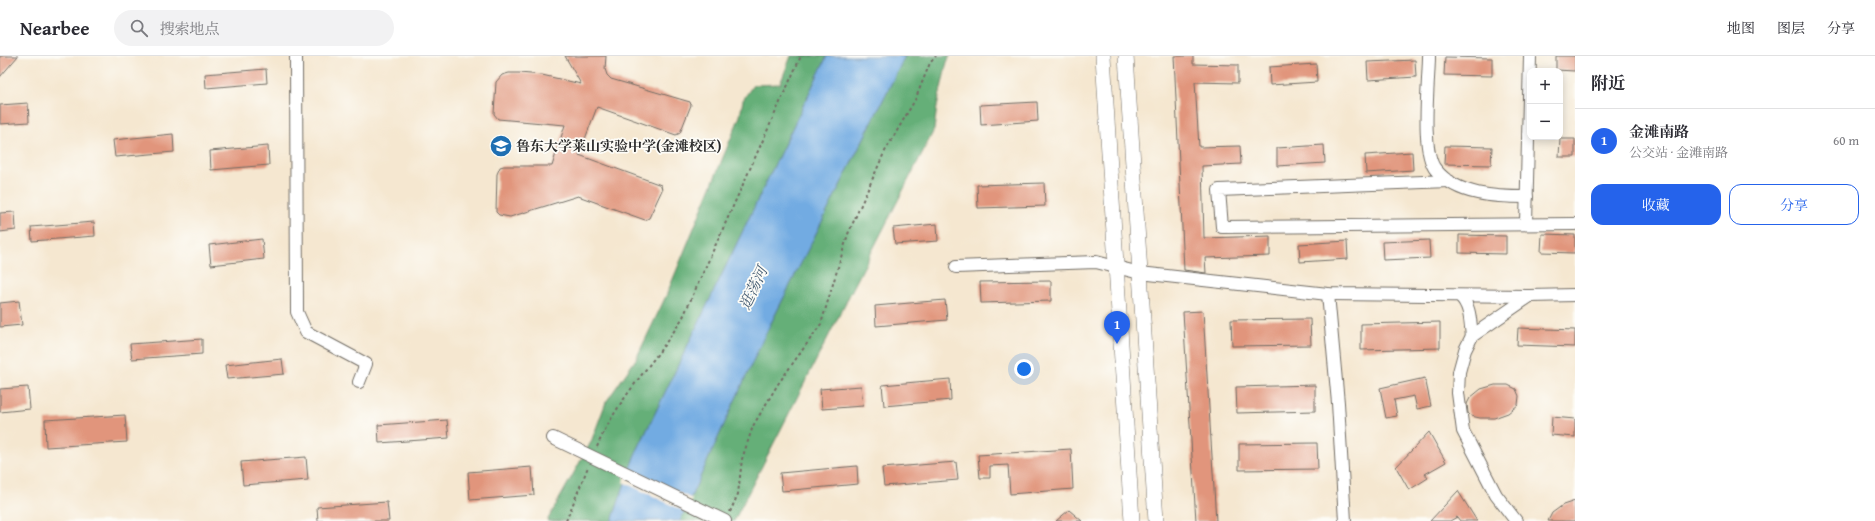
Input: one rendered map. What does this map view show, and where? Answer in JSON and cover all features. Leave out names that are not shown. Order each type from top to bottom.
[{"type":"street","points":[[296,56],[297,312],[306,332],[366,364],[360,382]]},
{"type":"street","points":[[1102,56],[1132,521]]},
{"type":"street","points":[[1126,56],[1156,521]]},
{"type":"street","points":[[1430,56],[1427,137],[1429,155],[1435,170],[1449,181],[1474,192],[1500,197],[1527,197]]},
{"type":"street","points":[[1526,223],[1530,56]]},
{"type":"street","points":[[1449,181],[1219,190],[1222,227],[1526,223],[1575,224]]},
{"type":"street","points":[[956,267],[1096,262],[1140,273],[1328,294],[1460,296],[1575,295]]},
{"type":"street","points":[[1328,294],[1338,403],[1345,521]]},
{"type":"street","points":[[1460,296],[1466,301],[1470,314],[1472,336]]},
{"type":"street","points":[[1502,521],[1515,518],[1496,494],[1463,432],[1458,393],[1459,372],[1465,350],[1472,336],[1530,296]]},
{"type":"street","points":[[553,438],[696,507],[727,518]]},
{"type":"path","points":[[594,452],[603,431],[616,410],[668,341],[683,317],[801,56]]},
{"type":"path","points":[[727,518],[738,494],[742,459],[754,426],[778,384],[821,324],[848,234],[884,153],[915,100],[930,63],[936,56]]},
{"type":"path","points":[[566,521],[589,466]]},
{"type":"green space","points":[[791,56],[827,56],[634,457],[612,521],[547,521],[591,442],[606,402],[636,359],[666,296],[740,116],[743,100],[753,85],[780,84]]},
{"type":"green space","points":[[905,56],[950,56],[947,62],[937,106],[934,130],[734,521],[680,521],[764,337]]},
{"type":"water","name":"逛荡河","points":[[827,56],[905,56],[764,337],[680,521],[612,521],[634,457]]},
{"type":"pier","points":[[628,468],[692,499],[686,512],[623,482]]},
{"type":"building","points":[[0,56],[18,56],[0,77]]},
{"type":"building","points":[[565,56],[606,56],[605,69],[607,75],[611,79],[690,102],[691,105],[680,133],[676,135],[597,107],[579,155],[661,185],[662,190],[649,218],[645,220],[578,196],[510,217],[499,215],[496,212],[497,174],[500,167],[552,166],[565,125],[498,119],[494,114],[496,82],[502,75],[519,73],[542,75],[581,84]]},
{"type":"building","points":[[1174,56],[1193,56],[1193,64],[1238,65],[1238,83],[1195,82],[1199,147],[1240,146],[1241,164],[1202,166],[1204,238],[1270,236],[1270,256],[1205,258],[1206,273],[1184,270]]},
{"type":"building","points":[[1556,56],[1575,56],[1575,71],[1563,70],[1563,68],[1556,68]]},
{"type":"building","points":[[1445,57],[1492,58],[1492,76],[1444,75]]},
{"type":"building","points":[[1415,60],[1416,77],[1368,80],[1367,62]]},
{"type":"building","points":[[1316,64],[1317,82],[1270,85],[1269,67]]},
{"type":"building","points":[[266,69],[267,83],[206,88],[205,74]]},
{"type":"building","points":[[1037,102],[1038,121],[981,125],[980,105]]},
{"type":"building","points":[[28,103],[29,122],[0,124],[0,105]]},
{"type":"building","points":[[173,134],[174,152],[115,157],[113,140]]},
{"type":"building","points":[[1575,139],[1575,157],[1559,157],[1560,140]]},
{"type":"building","points":[[1324,145],[1325,163],[1277,166],[1277,148]]},
{"type":"building","points":[[268,146],[269,165],[211,170],[210,151]]},
{"type":"building","points":[[1445,146],[1492,147],[1491,165],[1444,164]]},
{"type":"building","points":[[1412,152],[1413,170],[1366,173],[1365,155]]},
{"type":"building","points":[[1044,183],[1045,206],[978,208],[977,185]]},
{"type":"building","points":[[15,212],[16,230],[0,232],[0,213]]},
{"type":"building","points":[[94,222],[95,236],[32,241],[31,227]]},
{"type":"building","points":[[937,224],[938,241],[895,244],[893,228]]},
{"type":"building","points":[[1542,234],[1575,235],[1575,253],[1541,252]]},
{"type":"building","points":[[1459,235],[1506,236],[1506,254],[1459,253]]},
{"type":"building","points":[[262,239],[264,259],[211,265],[209,245]]},
{"type":"building","points":[[1429,240],[1430,258],[1383,260],[1382,242]]},
{"type":"building","points":[[1347,241],[1348,259],[1300,262],[1299,244]]},
{"type":"building","points":[[1051,281],[1051,301],[981,303],[980,282]]},
{"type":"building","points":[[945,300],[947,320],[876,326],[875,306]]},
{"type":"building","points":[[19,301],[22,325],[0,327],[0,303]]},
{"type":"building","points":[[1203,311],[1216,521],[1196,521],[1183,312]]},
{"type":"building","points":[[1310,319],[1311,345],[1232,346],[1231,320]]},
{"type":"building","points":[[1440,322],[1440,348],[1361,350],[1361,324]]},
{"type":"building","points":[[1518,328],[1575,330],[1575,347],[1517,345]]},
{"type":"building","points":[[202,339],[202,354],[132,359],[130,344]]},
{"type":"building","points":[[282,359],[284,374],[227,379],[225,365]]},
{"type":"building","points":[[1425,378],[1431,406],[1417,409],[1414,396],[1394,400],[1397,416],[1386,418],[1380,388]]},
{"type":"building","points":[[950,379],[951,400],[884,406],[882,385]]},
{"type":"building","points":[[1315,385],[1315,411],[1237,413],[1236,387]]},
{"type":"building","points":[[1495,385],[1508,385],[1516,389],[1519,396],[1518,405],[1508,413],[1494,418],[1480,418],[1471,416],[1468,413],[1467,404],[1470,398],[1481,389]]},
{"type":"building","points":[[861,386],[863,406],[822,409],[820,389]]},
{"type":"building","points":[[28,387],[30,409],[0,412],[0,389]]},
{"type":"building","points":[[125,415],[127,442],[46,447],[45,420]]},
{"type":"building","points":[[1552,417],[1575,419],[1575,437],[1551,435]]},
{"type":"building","points":[[447,420],[449,438],[379,443],[378,425]]},
{"type":"building","points":[[1429,432],[1446,462],[1425,474],[1428,478],[1409,490],[1396,467]]},
{"type":"building","points":[[1317,443],[1318,469],[1239,470],[1239,444]]},
{"type":"building","points":[[1071,449],[1073,489],[1010,494],[1008,465],[990,466],[990,478],[980,478],[978,455]]},
{"type":"building","points":[[306,457],[308,480],[243,485],[241,462]]},
{"type":"building","points":[[956,462],[958,480],[884,486],[882,468]]},
{"type":"building","points":[[857,466],[858,484],[782,491],[780,473]]},
{"type":"building","points":[[532,467],[534,495],[470,500],[468,472]]},
{"type":"building","points":[[1458,491],[1477,521],[1460,521],[1457,517],[1450,521],[1430,521]]},
{"type":"building","points":[[1575,501],[1575,521],[1548,521],[1552,513],[1563,505]]},
{"type":"building","points":[[387,502],[389,521],[318,521],[317,507]]},
{"type":"building","points":[[1069,510],[1082,521],[1056,521]]},
{"type":"place","name":"鲁东大学莱山实验中学(金滩校区)","points":[[501,146]]},
{"type":"place","name":"金滩南路","points":[[1117,344]]}]
